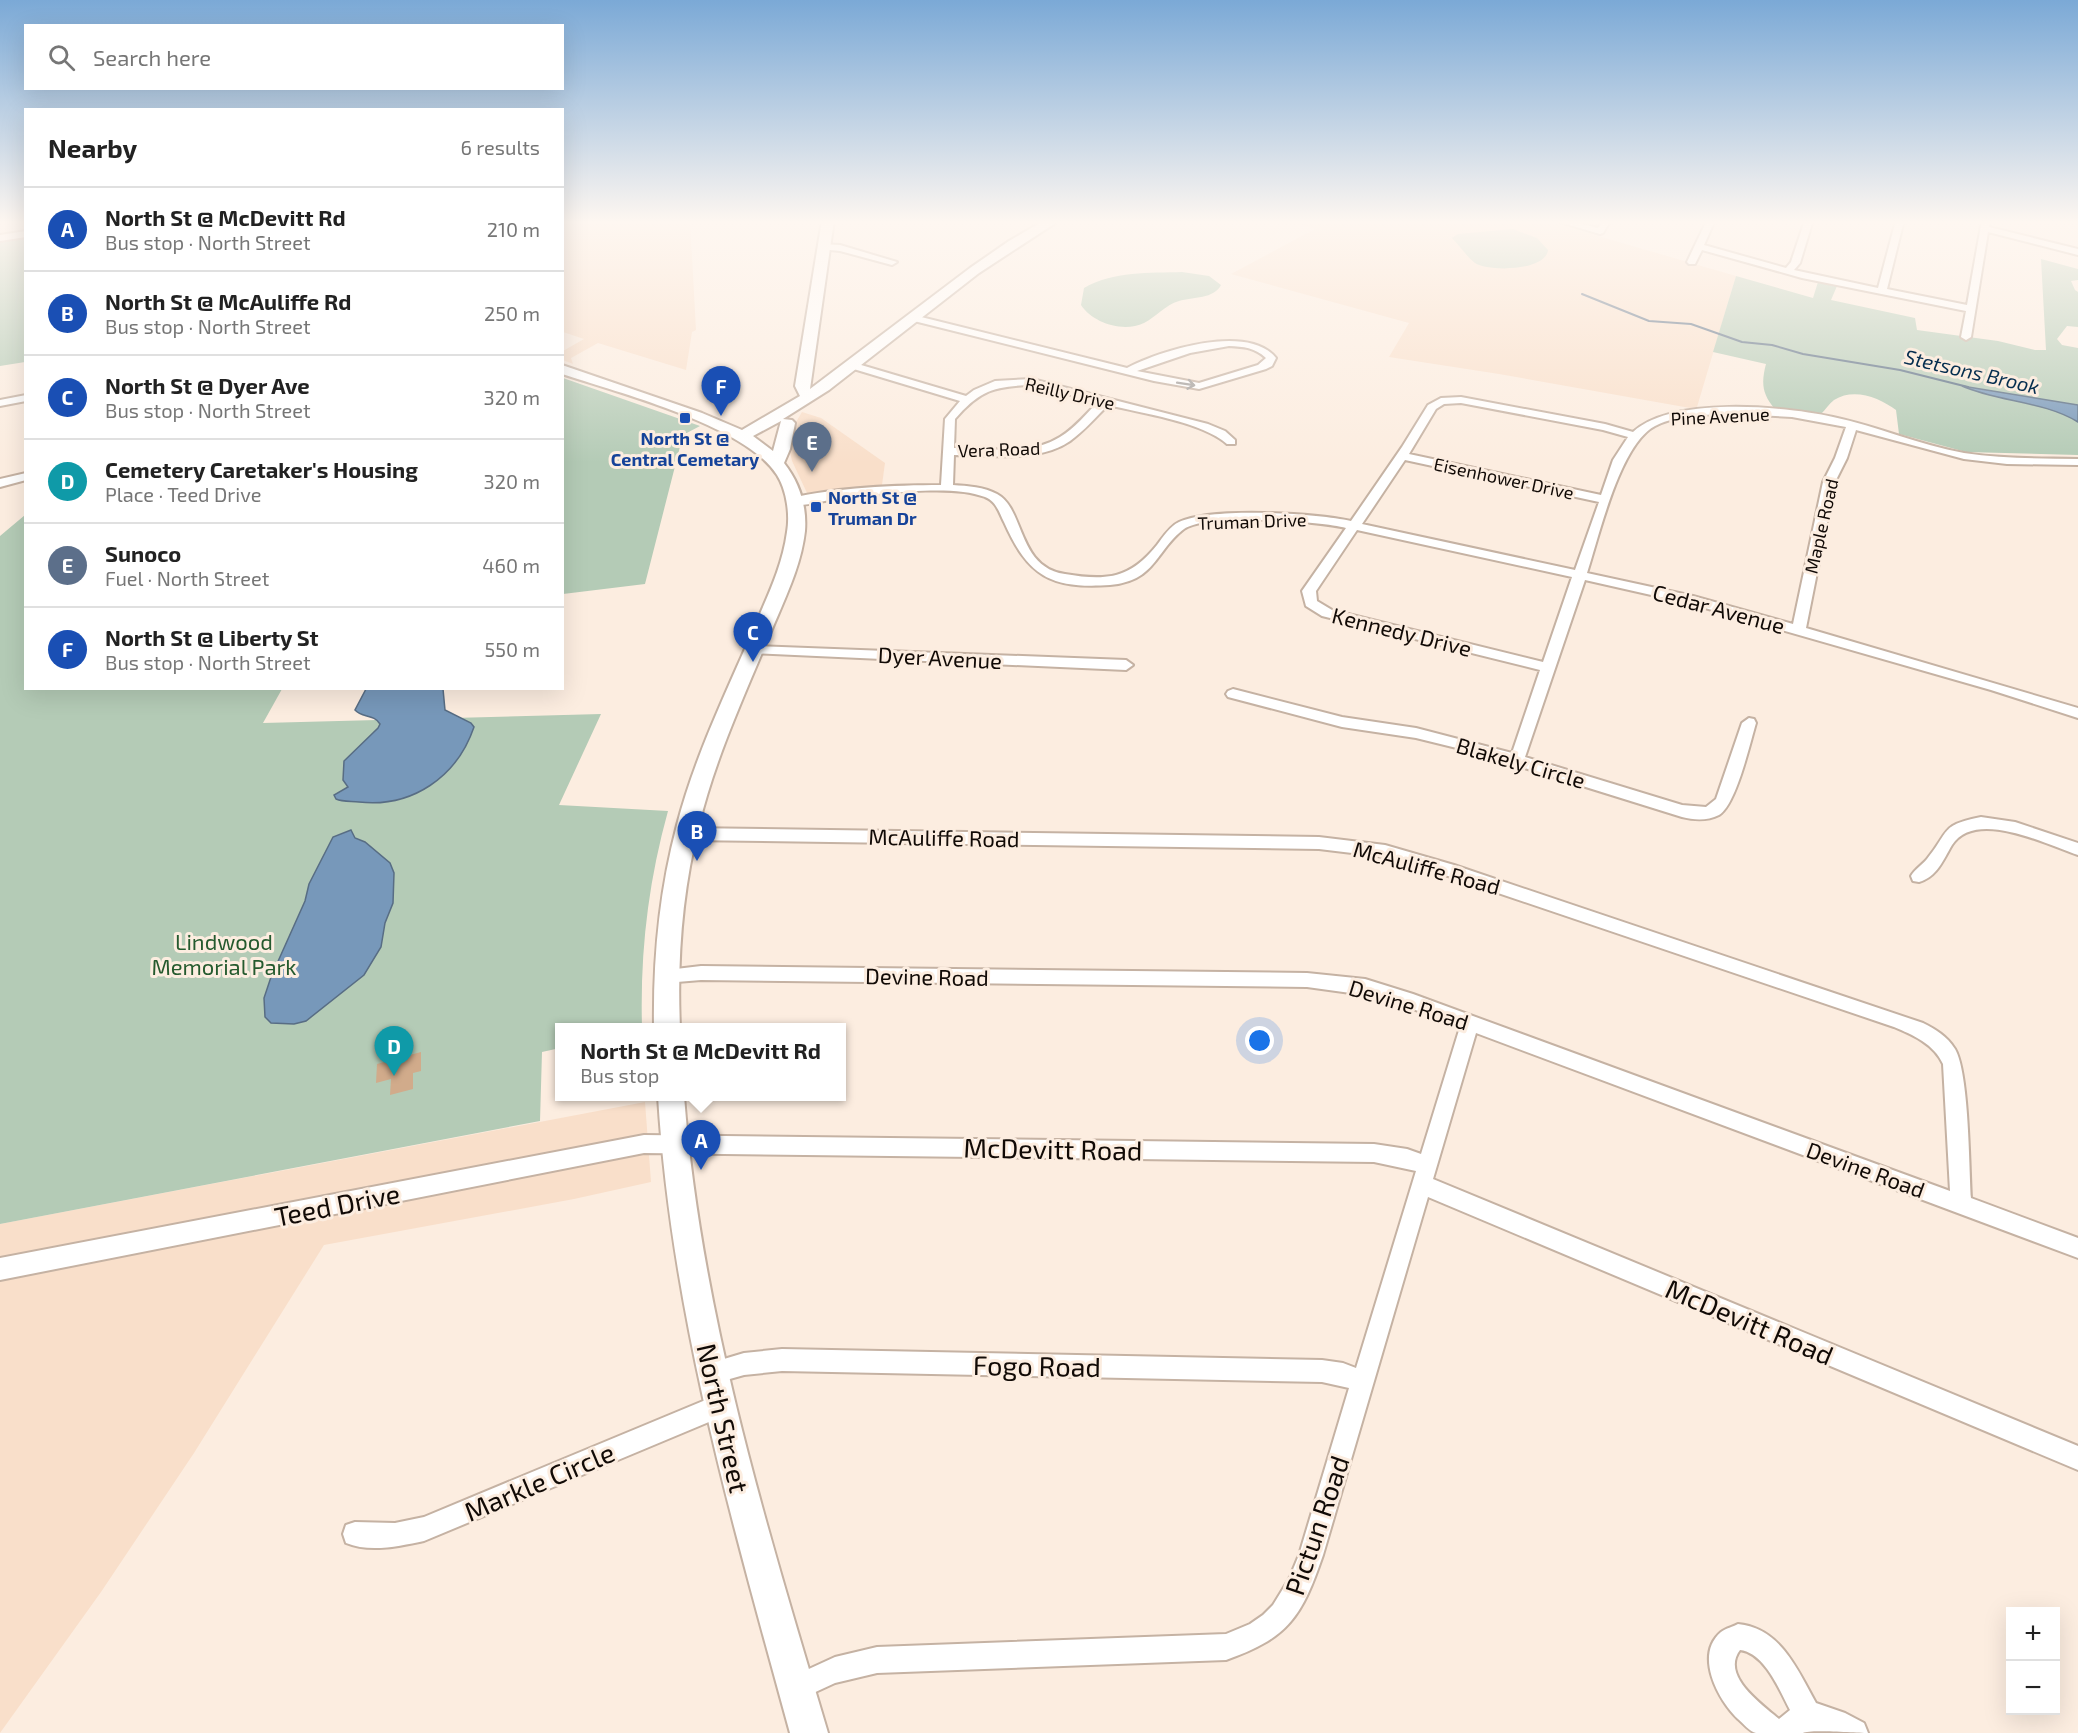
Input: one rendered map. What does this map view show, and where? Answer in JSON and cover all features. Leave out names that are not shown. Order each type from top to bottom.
[{"type":"main road","points":[[748,438],[775,432],[787,423],[803,400],[802,386],[815,301]]},
{"type":"main road","points":[[748,438],[936,301]]},
{"type":"main road","points":[[564,370],[708,419],[748,438],[777,462],[789,481],[795,501],[794,550],[783,583],[709,757],[685,834],[671,905],[664,976],[667,1023]]},
{"type":"main road","points":[[777,462],[787,423]]},
{"type":"main road","name":"North Street","points":[[671,1101],[675,1143],[712,1373],[746,1515],[809,1733]]},
{"type":"street","points":[[1931,301],[1971,309]]},
{"type":"street","points":[[1966,337],[1972,301]]},
{"type":"street","points":[[913,318],[1129,371],[1199,386],[1262,367],[1268,364],[1271,358],[1269,353],[1255,347],[1214,344],[1140,365],[1129,371]]},
{"type":"street","points":[[851,364],[968,400]]},
{"type":"street","name":"Reilly Drive","points":[[947,489],[950,419],[968,400],[993,385],[1019,381],[1039,384],[1210,428],[1221,433],[1231,442]]},
{"type":"street","points":[[0,403],[24,398]]},
{"type":"street","points":[[1354,525],[1402,456],[1432,406],[1441,401],[1451,400],[1605,427],[1636,436]]},
{"type":"street","name":"Vera Road","points":[[948,451],[1026,450],[1051,447],[1069,437],[1105,401]]},
{"type":"street","name":"Pine Avenue","points":[[1517,759],[1619,460],[1636,436],[1659,420],[1699,413],[1784,413],[1852,425],[1966,457],[2078,462]]},
{"type":"street","name":"Maple Road","points":[[1798,629],[1829,482],[1841,458],[1852,425]]},
{"type":"street","name":"Eisenhower Drive","points":[[1402,456],[1606,500]]},
{"type":"street","points":[[0,483],[24,477]]},
{"type":"street","name":"Truman Drive","points":[[795,501],[873,492],[974,489],[994,496],[1000,503],[1028,559],[1034,566],[1047,573],[1073,579],[1111,580],[1135,575],[1147,566],[1174,531],[1186,524],[1198,521],[1310,519],[1354,525]]},
{"type":"street","name":"Cedar Avenue","points":[[1354,525],[1693,600],[2078,713]]},
{"type":"street","name":"Kennedy Drive","points":[[1354,525],[1309,591],[1309,599],[1316,607],[1334,615],[1549,668]]},
{"type":"street","name":"Dyer Avenue","points":[[754,650],[1126,665]]},
{"type":"street","name":"Blakely Circle","points":[[1233,694],[1352,724],[1426,735],[1517,759],[1694,813],[1710,813],[1716,810],[1723,801],[1749,723]]},
{"type":"street","points":[[1919,876],[1937,861],[1950,836],[1974,824],[2010,826],[2078,849]]},
{"type":"street","name":"McAuliffe Road","points":[[685,834],[1308,842],[1369,848],[1439,866],[1899,1021],[1930,1036],[1946,1049],[1952,1064],[1961,1204]]},
{"type":"street","name":"Devine Road","points":[[664,976],[701,973],[1321,981],[1380,991],[2078,1248]]},
{"type":"street","name":"Pictun Road","points":[[796,1688],[830,1671],[877,1660],[1226,1647],[1257,1636],[1281,1616],[1298,1591],[1470,1023]]},
{"type":"street","name":"McDevitt Road","points":[[675,1143],[1374,1153],[1407,1158],[1425,1175],[2078,1458]]},
{"type":"street","name":"Teed Drive","points":[[0,1269],[631,1145],[675,1143]]},
{"type":"street","name":"Fogo Road","points":[[712,1373],[744,1364],[782,1360],[1322,1371],[1343,1374],[1362,1382]]},
{"type":"street","name":"Markle Circle","points":[[355,1534],[395,1535],[424,1528],[720,1406]]},
{"type":"street","points":[[1776,1733],[1743,1704],[1729,1688],[1720,1665],[1722,1653],[1728,1643],[1747,1638],[1758,1643],[1768,1652],[1779,1665],[1808,1715]]},
{"type":"street","points":[[1785,1733],[1797,1720],[1808,1715],[1820,1716],[1854,1733]]},
{"type":"shaded area","points":[[564,301],[694,301],[696,330],[692,332],[686,370],[598,343],[571,358],[573,364],[564,360],[564,350],[584,339],[564,332]]},
{"type":"shaded area","points":[[1329,301],[1729,301],[1697,407],[1690,408],[1389,357],[1409,323]]},
{"type":"shaded area","points":[[802,412],[821,418],[885,463],[882,485],[807,493],[792,461],[789,448],[790,432]]},
{"type":"shaded area","points":[[645,1102],[651,1182],[574,1199],[324,1245],[194,1453],[101,1592],[0,1733],[0,1224]]},
{"type":"green space","points":[[0,301],[24,301],[24,362],[0,366]]},
{"type":"green space","points":[[1082,301],[1182,301],[1165,308],[1144,323],[1127,327],[1101,321],[1093,317],[1081,305]]},
{"type":"green space","points":[[1728,301],[1835,301],[1915,318],[1917,330],[2046,350],[2043,301],[2078,301],[2078,327],[2067,326],[2057,339],[2062,345],[2078,348],[2078,455],[1966,452],[1899,434],[1896,410],[1875,398],[1858,394],[1842,396],[1834,400],[1821,414],[1775,409],[1767,398],[1764,388],[1763,377],[1766,364],[1713,352]]},
{"type":"green space","points":[[564,378],[700,426],[683,435],[645,584],[564,594]]},
{"type":"green space","name":"Lindwood Memorial Park","points":[[24,516],[24,690],[281,690],[263,723],[601,714],[559,805],[668,811],[650,891],[642,972],[642,1023],[555,1023],[555,1049],[542,1052],[540,1121],[0,1224],[0,536]]},
{"type":"water","points":[[1962,386],[2078,405],[2078,422],[2051,410]]},
{"type":"water","points":[[365,690],[443,690],[445,710],[471,723],[474,727],[456,761],[430,786],[397,800],[378,803],[341,801],[334,795],[348,787],[343,780],[344,761],[380,724],[375,719],[355,710]]},
{"type":"water","points":[[351,830],[355,838],[365,842],[390,863],[394,873],[393,903],[385,923],[381,947],[364,975],[306,1021],[294,1024],[271,1023],[265,1017],[264,998],[305,901],[309,884],[333,837]]},
{"type":"building","points":[[421,1052],[421,1071],[413,1073],[413,1089],[390,1095],[391,1079],[376,1083],[377,1064]]},
{"type":"waterway","name":"Stetsons Brook","points":[[1599,301],[1649,321],[1691,324],[1742,342],[1772,345],[1803,354],[1900,370],[1968,387]]},
{"type":"place","name":"North St @ Liberty St","points":[[721,416]]},
{"type":"place","name":"North St @ Central Cemetary","points":[[685,418]]},
{"type":"place","name":"Sunoco","points":[[812,472]]},
{"type":"place","name":"North St @ Truman Dr","points":[[816,507]]},
{"type":"place","name":"North St @ Dyer Ave","points":[[753,662]]},
{"type":"place","name":"North St @ McAuliffe Rd","points":[[697,861]]},
{"type":"place","name":"Cemetery Caretaker's Housing","points":[[394,1076]]},
{"type":"place","name":"North St @ McDevitt Rd","points":[[701,1170]]}]
